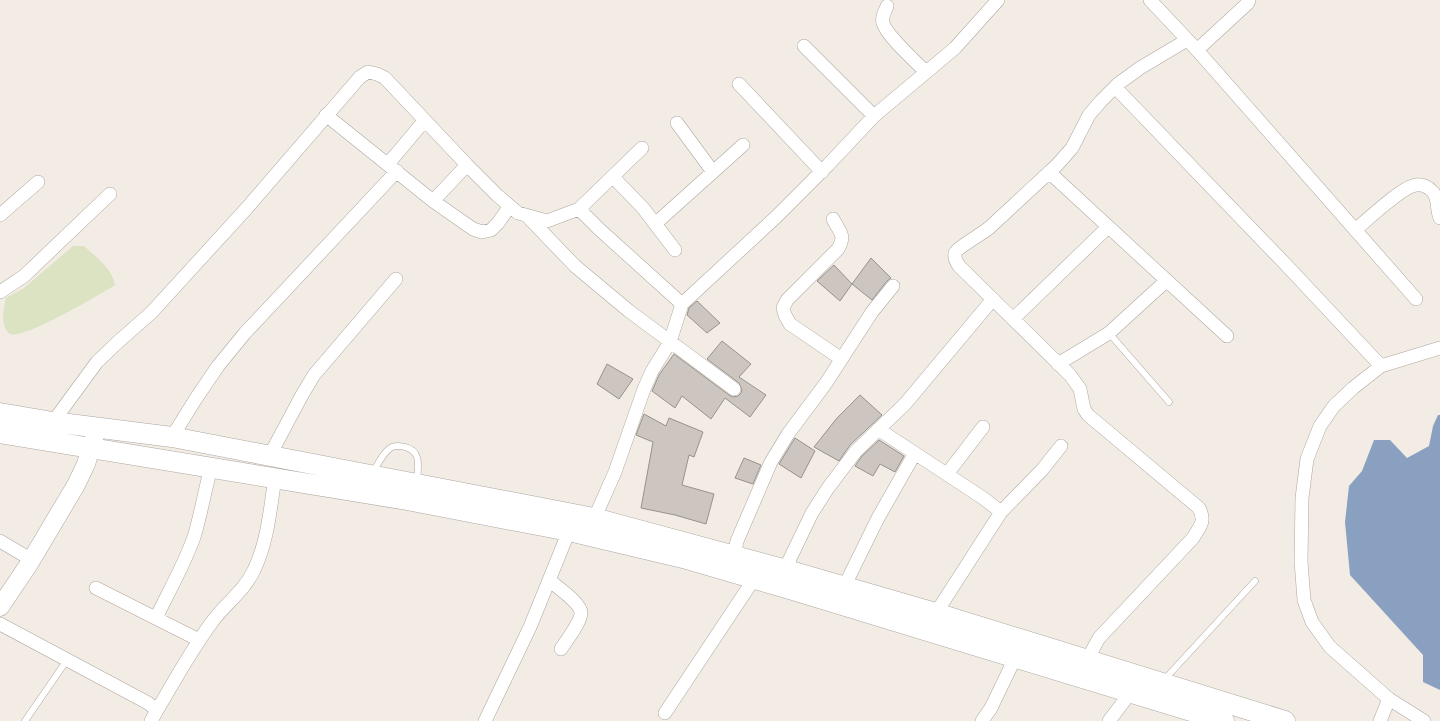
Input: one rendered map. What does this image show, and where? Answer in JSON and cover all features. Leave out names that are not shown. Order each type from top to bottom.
[{"type":"main road","points":[[0,413],[97,428],[172,436],[371,475],[419,490],[584,528],[734,556],[1015,658],[1136,688],[1224,721]]},
{"type":"main road","points":[[0,433],[275,478],[419,490],[584,528],[754,578],[787,576],[844,587],[936,613],[1087,660],[1136,688],[1162,683],[1285,721]]},
{"type":"street","points":[[485,721],[530,627],[549,580],[584,528],[615,472],[644,389],[652,371],[670,342],[679,318],[682,304],[822,172],[874,116],[955,48],[998,0]]},
{"type":"street","points":[[1150,0],[1197,50],[1416,299]]},
{"type":"street","points":[[1197,50],[1249,0]]},
{"type":"street","points":[[888,6],[883,17],[883,24],[890,35],[926,72]]},
{"type":"street","points":[[1087,660],[1099,638],[1193,538],[1202,524],[1203,516],[1199,508],[1088,415],[1084,409],[1080,389],[1070,376],[959,266],[955,260],[955,254],[958,248],[978,237],[990,228],[1072,148],[1089,115],[1115,87],[1140,68],[1188,40]]},
{"type":"street","points":[[804,46],[874,116]]},
{"type":"street","points":[[53,422],[97,362],[151,313],[246,209],[360,76],[368,72],[385,78],[467,165],[518,213],[547,221],[579,209],[642,148]]},
{"type":"street","points":[[739,84],[822,172]]},
{"type":"street","points":[[1115,87],[1381,366]]},
{"type":"street","points":[[326,115],[433,201],[473,229],[482,232],[490,230],[498,223],[510,206]]},
{"type":"street","points":[[172,436],[218,366],[245,333],[392,168],[425,120]]},
{"type":"street","points":[[677,123],[713,172]]},
{"type":"street","points":[[655,224],[743,145]]},
{"type":"street","points":[[433,201],[467,165]]},
{"type":"street","points":[[1049,172],[1227,336]]},
{"type":"street","points":[[613,177],[643,208],[675,250]]},
{"type":"street","points":[[0,215],[38,182]]},
{"type":"street","points":[[1355,230],[1405,189],[1416,185],[1425,186],[1432,191],[1437,198],[1437,212],[1440,218]]},
{"type":"street","points":[[0,292],[24,276],[110,194]]},
{"type":"street","points":[[579,209],[599,230],[682,304]]},
{"type":"street","points":[[526,215],[574,266],[629,311],[734,389]]},
{"type":"street","points":[[833,219],[843,241],[838,249],[787,300],[783,308],[790,324],[840,358]]},
{"type":"street","points":[[1013,319],[1108,227]]},
{"type":"street","points":[[270,456],[314,375],[396,279]]},
{"type":"street","points":[[1058,364],[1109,333],[1166,281]]},
{"type":"street","points":[[734,556],[737,541],[772,462],[788,434],[826,383],[840,358],[872,312],[893,286]]},
{"type":"street","points":[[787,576],[812,513],[828,488],[856,451],[909,399],[993,299]]},
{"type":"street","points":[[1424,721],[1389,699],[1330,646],[1312,622],[1304,600],[1301,561],[1302,498],[1307,459],[1320,426],[1334,406],[1353,388],[1381,366],[1440,348]]},
{"type":"street","points":[[947,474],[983,427]]},
{"type":"street","points":[[0,607],[32,560],[76,485],[86,464],[97,428]]},
{"type":"street","points":[[878,429],[983,498],[1001,512]]},
{"type":"street","points":[[936,613],[1001,512],[1061,446]]},
{"type":"street","points":[[844,587],[878,518],[915,454]]},
{"type":"street","points":[[156,618],[185,560],[199,521],[211,467]]},
{"type":"street","points":[[153,717],[199,640],[253,572],[260,558],[266,534],[275,478]]},
{"type":"street","points":[[0,541],[32,560]]},
{"type":"street","points":[[665,714],[754,578]]},
{"type":"street","points":[[549,580],[577,604],[581,613],[561,649]]},
{"type":"street","points":[[96,588],[199,640]]},
{"type":"street","points":[[0,624],[148,703],[153,707],[153,717]]},
{"type":"street","points":[[982,721],[991,708],[1015,658]]},
{"type":"street","points":[[1109,721],[1136,688]]},
{"type":"street","points":[[1380,721],[1389,699]]},
{"type":"lane","points":[[1109,333],[1169,402]]},
{"type":"lane","points":[[371,475],[392,447],[398,445],[408,448],[415,452],[419,458],[419,490]]},
{"type":"lane","points":[[1162,683],[1255,581]]},
{"type":"lane","points":[[25,721],[67,660]]},
{"type":"green space","points":[[73,246],[84,246],[98,259],[111,273],[115,285],[45,324],[18,334],[10,334],[5,327],[3,318],[6,298],[24,288]]},
{"type":"water","points":[[1438,415],[1440,415],[1440,690],[1423,682],[1423,655],[1350,575],[1345,522],[1349,486],[1362,471],[1374,440],[1390,440],[1407,458],[1429,446],[1433,426]]},
{"type":"building","points":[[871,258],[891,278],[872,300],[852,284]]},
{"type":"building","points":[[834,265],[852,284],[840,301],[817,281]]},
{"type":"building","points":[[697,301],[720,323],[707,333],[687,315],[689,308]]},
{"type":"building","points":[[722,341],[751,364],[739,377],[766,395],[750,417],[725,398],[711,419],[682,396],[675,408],[652,391],[659,375],[674,354],[729,395],[733,397],[738,396],[742,390],[739,383],[707,359]]},
{"type":"building","points":[[607,364],[633,379],[619,399],[597,384]]},
{"type":"building","points":[[860,395],[882,415],[850,445],[839,461],[814,447],[837,418]]},
{"type":"building","points":[[644,414],[666,426],[669,418],[703,432],[694,457],[689,455],[682,485],[714,494],[706,524],[675,515],[641,508],[653,442],[636,435]]},
{"type":"building","points":[[795,438],[815,451],[801,478],[779,464]]},
{"type":"building","points":[[879,440],[904,456],[895,472],[880,464],[873,476],[855,466],[862,456]]},
{"type":"building","points":[[744,458],[761,465],[753,484],[735,478]]}]
